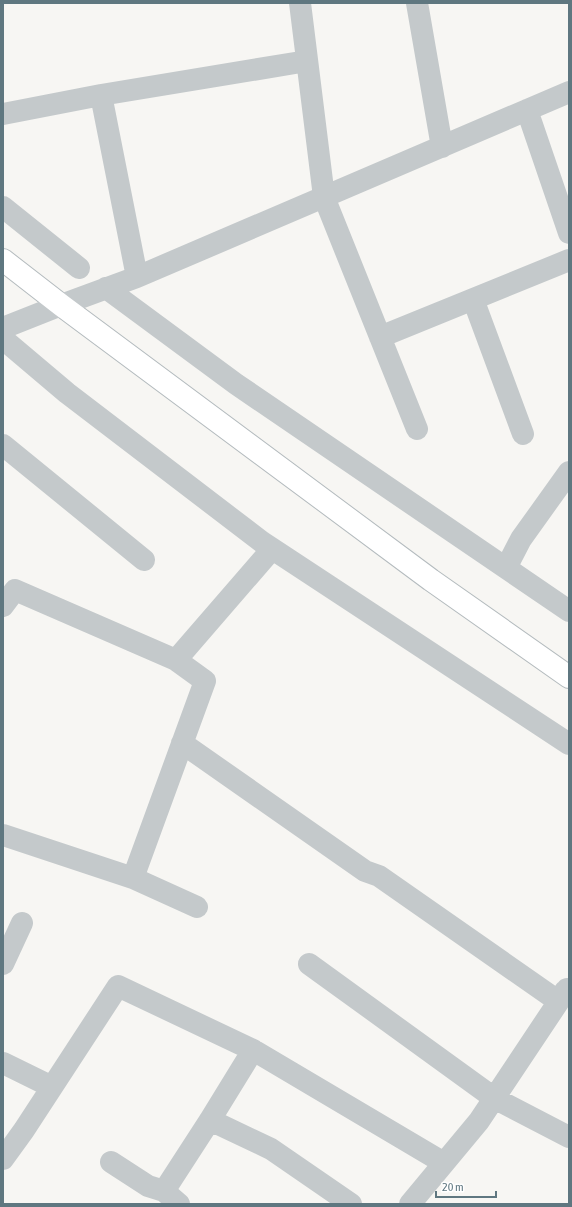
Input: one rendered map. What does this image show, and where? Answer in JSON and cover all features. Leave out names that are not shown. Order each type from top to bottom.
[{"type":"main road","points":[[3,260],[61,305],[431,580],[569,677]]},
{"type":"street","points":[[300,3],[324,197],[417,429]]},
{"type":"street","points":[[417,3],[442,147]]},
{"type":"street","points":[[3,114],[101,95],[307,61]]},
{"type":"street","points":[[3,328],[137,277],[569,92]]},
{"type":"street","points":[[101,95],[137,277]]},
{"type":"street","points":[[527,110],[569,233]]},
{"type":"street","points":[[3,207],[79,268]]},
{"type":"street","points":[[380,337],[569,260]]},
{"type":"street","points":[[106,288],[236,384],[569,611]]},
{"type":"street","points":[[473,299],[523,434]]},
{"type":"street","points":[[3,339],[67,393],[262,542],[569,744]]},
{"type":"street","points":[[3,445],[144,560]]},
{"type":"street","points":[[506,568],[521,539],[569,472]]},
{"type":"street","points":[[176,660],[272,548]]},
{"type":"street","points":[[7,592],[176,660],[205,681],[133,878]]},
{"type":"street","points":[[182,743],[365,871],[379,876],[558,1001],[568,990]]},
{"type":"street","points":[[3,835],[133,878],[197,907]]},
{"type":"street","points":[[3,964],[22,923]]},
{"type":"street","points":[[309,964],[494,1098],[569,1137]]},
{"type":"street","points":[[3,1159],[118,986],[253,1050],[444,1163]]},
{"type":"street","points":[[410,1204],[479,1121],[568,990]]},
{"type":"street","points":[[111,1162],[148,1186],[172,1198],[210,1120],[253,1050]]},
{"type":"street","points":[[3,1063],[52,1087]]},
{"type":"street","points":[[210,1120],[271,1149],[351,1204]]}]
